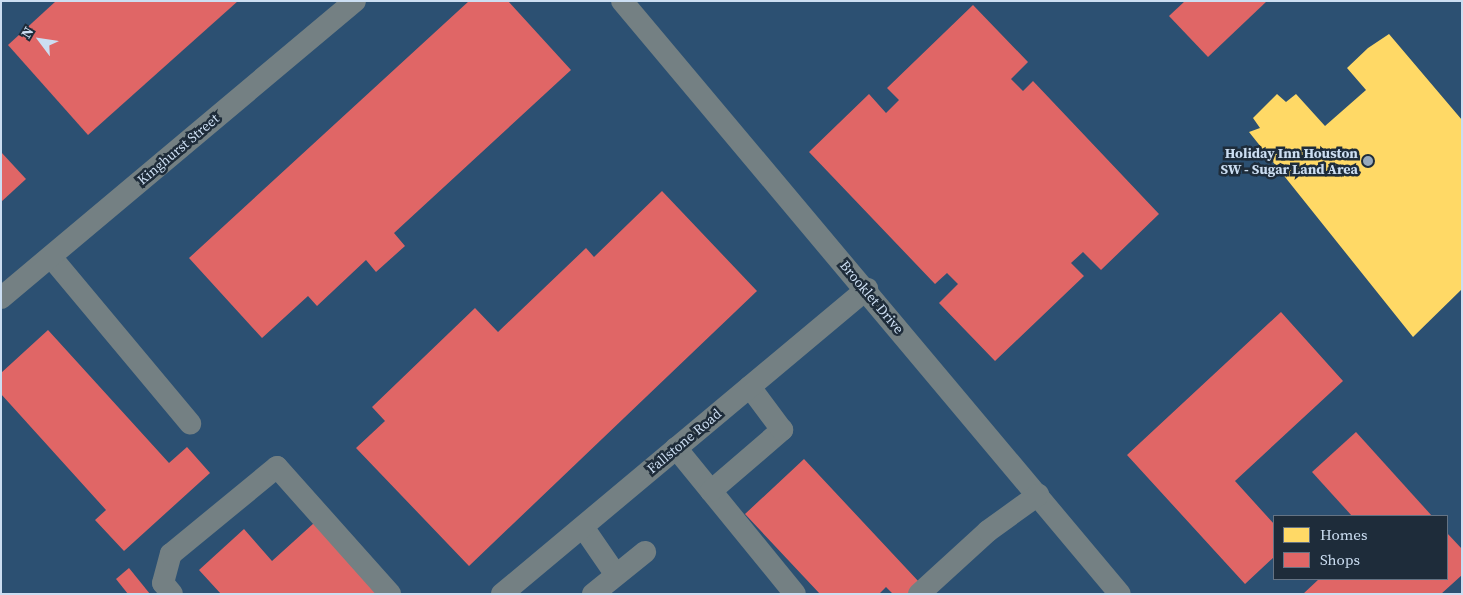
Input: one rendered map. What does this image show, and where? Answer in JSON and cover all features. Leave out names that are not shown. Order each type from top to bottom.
[{"type":"street","name":"Kinghurst Street","points":[[1,298],[355,1]]},
{"type":"street","name":"Brooklet Drive","points":[[622,1],[742,146],[867,289],[1120,594]]},
{"type":"street","points":[[51,257],[190,423]]},
{"type":"street","name":"Fallstone Road","points":[[502,594],[867,289]]},
{"type":"street","points":[[711,491],[782,430],[750,387]]},
{"type":"street","points":[[676,448],[795,594]]},
{"type":"street","points":[[172,594],[163,583],[171,554],[278,467],[390,594]]},
{"type":"street","points":[[919,594],[988,531],[1038,495]]},
{"type":"street","points":[[583,527],[616,575]]},
{"type":"street","points":[[593,594],[645,552]]},
{"type":"shaded area","points":[[1,1],[1462,1],[1462,594],[1,594]]},
{"type":"building: Homes","name":"Holiday Inn Houston SW - Sugar Land Area","points":[[1389,34],[1462,120],[1462,289],[1413,337],[1249,132],[1260,128],[1253,118],[1277,94],[1286,102],[1296,94],[1325,126],[1366,90],[1347,68],[1368,48]]},
{"type":"building: Shops","points":[[56,1],[238,1],[88,135],[8,45]]},
{"type":"building: Shops","points":[[469,1],[508,1],[571,70],[394,233],[405,246],[376,272],[366,260],[317,306],[308,296],[262,338],[189,258]]},
{"type":"building: Shops","points":[[1185,1],[1267,1],[1208,57],[1169,16]]},
{"type":"building: Shops","points":[[973,5],[1028,62],[1011,79],[1023,91],[1033,81],[1159,214],[1101,270],[1083,252],[1071,263],[1084,276],[995,361],[939,303],[958,284],[947,273],[935,284],[809,152],[869,94],[886,113],[899,100],[887,88]]},
{"type":"building: Shops","points":[[1,152],[26,179],[1,202]]},
{"type":"building: Shops","points":[[662,191],[757,291],[469,566],[356,448],[385,421],[372,407],[475,308],[498,332],[586,248],[594,257]]},
{"type":"building: Shops","points":[[1281,312],[1343,381],[1235,481],[1273,523],[1273,558],[1245,584],[1127,455]]},
{"type":"building: Shops","points":[[48,330],[169,463],[187,447],[210,473],[124,551],[95,520],[106,510],[1,394],[1,373]]},
{"type":"building: Shops","points":[[1356,432],[1431,515],[1351,515],[1312,472]]},
{"type":"building: Shops","points":[[804,459],[920,583],[908,594],[893,594],[886,587],[879,594],[820,594],[745,514]]},
{"type":"building: Shops","points":[[314,523],[378,594],[221,594],[199,570],[244,529],[272,561]]},
{"type":"building: Shops","points":[[1448,534],[1462,549],[1462,575],[1441,594],[1303,594],[1318,580],[1448,580]]},
{"type":"building: Shops","points":[[129,568],[150,594],[128,594],[116,579]]},
{"type":"place","name":"Holiday Inn Houston SW - Sugar Land Area","points":[[1368,161]]}]
